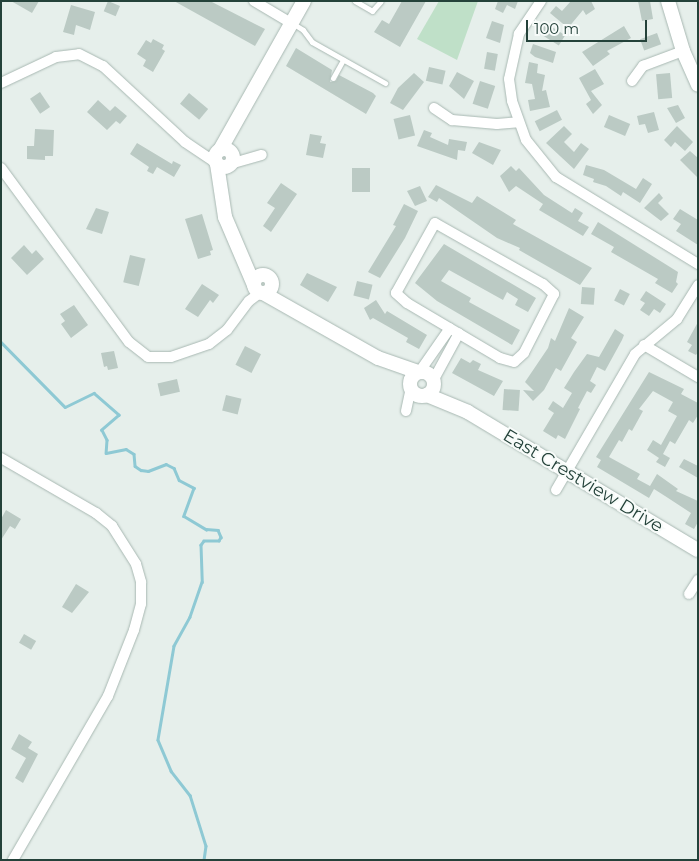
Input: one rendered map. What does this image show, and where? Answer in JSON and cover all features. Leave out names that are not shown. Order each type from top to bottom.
[{"type":"street","points":[[304,1],[265,67],[229,135],[222,181],[225,217],[232,238],[261,286],[280,300],[378,358],[419,372],[429,373],[434,381]]},
{"type":"street","points":[[541,1],[519,34],[513,53],[510,79],[518,122],[536,155],[556,177],[698,264]]},
{"type":"street","points":[[668,1],[682,51],[698,84]]},
{"type":"street","points":[[256,2],[291,23]]},
{"type":"street","points":[[632,81],[643,66],[682,51]]},
{"type":"street","points":[[1,83],[56,57],[79,54],[103,66],[185,142],[203,153],[226,158],[262,155]]},
{"type":"street","points":[[434,108],[452,120],[497,124],[518,122]]},
{"type":"street","points":[[1,168],[129,342],[148,357],[171,357],[209,344],[227,330],[261,286]]},
{"type":"street","points":[[435,223],[534,279],[554,294],[528,345],[514,362],[454,330],[396,293],[435,223]]},
{"type":"street","points":[[556,490],[635,354],[677,319],[698,286]]},
{"type":"street","points":[[454,330],[434,381],[433,390],[408,408],[412,377],[419,372],[454,330]]},
{"type":"street","points":[[644,345],[698,377]]},
{"type":"street","points":[[378,358],[416,394],[425,396]]},
{"type":"street","name":"East Crestview Drive","points":[[434,381],[468,412]]},
{"type":"street","name":"East Crestview Drive","points":[[425,396],[468,412],[698,550]]},
{"type":"street","points":[[1,458],[96,513],[112,526],[136,564],[142,582],[141,604],[134,630],[108,696],[13,860]]},
{"type":"street","points":[[689,594],[698,580]]},
{"type":"lane","points":[[355,1],[372,11],[381,1]]},
{"type":"lane","points":[[291,23],[303,30],[310,40],[385,83]]},
{"type":"lane","points":[[333,78],[343,60]]},
{"type":"green space","points":[[439,1],[478,1],[457,60],[417,39]]},
{"type":"building","points":[[11,1],[39,1],[32,13]]},
{"type":"building","points":[[108,1],[120,6],[116,16],[104,11]]},
{"type":"building","points":[[174,1],[210,1],[265,29],[255,46]]},
{"type":"building","points":[[402,1],[426,1],[400,47],[374,32],[382,20],[389,24]]},
{"type":"building","points":[[498,1],[518,1],[515,9],[507,5],[503,13],[495,9]]},
{"type":"building","points":[[571,1],[591,1],[595,9],[586,15],[583,10],[568,28],[550,13],[556,6],[562,11]]},
{"type":"building","points":[[638,1],[650,1],[653,19],[642,21]]},
{"type":"building","points":[[71,5],[95,12],[90,30],[76,25],[74,35],[63,32]]},
{"type":"building","points":[[492,21],[504,25],[500,43],[486,38]]},
{"type":"building","points":[[544,22],[565,35],[559,45],[538,32]]},
{"type":"building","points":[[624,26],[631,38],[607,51],[610,54],[593,66],[582,52]]},
{"type":"building","points":[[657,33],[661,44],[644,50],[640,39]]},
{"type":"building","points":[[153,39],[164,45],[162,49],[165,51],[153,72],[143,66],[146,60],[137,54],[146,40],[151,43]]},
{"type":"building","points":[[533,44],[556,52],[553,63],[535,57],[530,53]]},
{"type":"building","points":[[296,48],[332,70],[330,82],[336,81],[339,75],[373,93],[376,96],[366,114],[286,66]]},
{"type":"building","points":[[487,52],[498,54],[495,71],[484,69]]},
{"type":"building","points":[[529,62],[538,64],[537,73],[545,75],[542,91],[546,90],[550,107],[530,111],[528,100],[535,99],[532,84],[525,83]]},
{"type":"building","points":[[429,67],[446,71],[442,84],[426,81]]},
{"type":"building","points":[[595,69],[604,84],[591,91],[602,105],[593,114],[586,104],[591,100],[579,78]]},
{"type":"building","points":[[457,72],[474,81],[464,99],[449,86]]},
{"type":"building","points":[[414,73],[424,82],[403,110],[390,103],[398,88]]},
{"type":"building","points":[[670,73],[672,98],[658,99],[656,74]]},
{"type":"building","points":[[480,81],[495,86],[488,109],[473,104]]},
{"type":"building","points":[[40,92],[50,107],[40,114],[30,99]]},
{"type":"building","points":[[189,93],[208,109],[199,120],[180,104]]},
{"type":"building","points":[[98,100],[110,111],[115,106],[127,116],[120,124],[116,121],[107,130],[87,112]]},
{"type":"building","points":[[678,105],[685,118],[676,123],[667,108]]},
{"type":"building","points":[[557,110],[562,120],[540,131],[535,121]]},
{"type":"building","points":[[654,112],[659,130],[648,133],[645,124],[639,125],[637,116]]},
{"type":"building","points":[[410,115],[415,135],[399,139],[394,119]]},
{"type":"building","points":[[609,115],[630,124],[625,136],[604,127]]},
{"type":"building","points":[[564,126],[572,134],[564,142],[574,152],[581,143],[589,149],[574,169],[546,143]]},
{"type":"building","points":[[677,126],[693,142],[685,151],[675,142],[671,147],[664,140]]},
{"type":"building","points":[[35,129],[54,130],[53,156],[45,156],[45,160],[27,159],[27,146],[34,146]]},
{"type":"building","points":[[424,130],[432,133],[430,137],[448,145],[449,139],[467,142],[465,151],[458,150],[457,160],[417,146]]},
{"type":"building","points":[[310,134],[322,136],[320,143],[326,144],[323,158],[306,155]]},
{"type":"building","points":[[479,142],[501,150],[493,165],[472,153]]},
{"type":"building","points":[[137,143],[172,164],[173,161],[181,165],[174,177],[157,167],[153,174],[147,171],[149,167],[130,154]]},
{"type":"building","points":[[690,151],[698,158],[698,178],[680,160]]},
{"type":"building","points":[[586,165],[604,170],[636,189],[643,178],[652,184],[640,203],[623,192],[621,196],[606,186],[593,182],[594,179],[583,175]]},
{"type":"building","points":[[511,166],[516,171],[519,168],[544,195],[572,213],[575,208],[583,213],[578,221],[589,227],[583,236],[539,210],[543,204],[516,186],[509,192],[500,176]]},
{"type":"building","points":[[352,168],[370,168],[370,192],[352,192]]},
{"type":"building","points":[[281,183],[297,194],[271,232],[263,226],[275,208],[267,203]]},
{"type":"building","points":[[436,185],[472,203],[477,196],[516,220],[513,224],[592,268],[580,285],[519,250],[520,248],[497,238],[439,198],[437,202],[428,197]]},
{"type":"building","points":[[420,186],[427,201],[415,206],[407,191]]},
{"type":"building","points":[[659,193],[663,198],[658,203],[669,214],[661,221],[644,208]]},
{"type":"building","points":[[404,204],[418,211],[405,238],[380,278],[368,272],[396,226],[393,225]]},
{"type":"building","points":[[96,208],[109,212],[102,234],[86,229]]},
{"type":"building","points":[[680,209],[698,220],[698,245],[676,231],[681,224],[673,219]]},
{"type":"building","points":[[202,214],[213,250],[210,251],[211,255],[198,259],[185,219]]},
{"type":"building","points":[[598,222],[678,272],[676,282],[678,284],[672,293],[655,283],[658,279],[611,252],[614,247],[591,234]]},
{"type":"building","points":[[444,244],[536,298],[528,312],[515,305],[518,299],[507,292],[503,300],[449,270],[441,281],[471,298],[469,302],[520,330],[512,345],[437,301],[415,283]]},
{"type":"building","points":[[24,245],[32,254],[36,250],[44,259],[27,275],[11,258]]},
{"type":"building","points":[[130,255],[146,259],[139,286],[123,282]]},
{"type":"building","points":[[307,273],[337,287],[328,302],[300,285]]},
{"type":"building","points":[[357,281],[373,285],[369,299],[353,296]]},
{"type":"building","points":[[202,284],[219,295],[213,303],[210,300],[198,317],[185,309]]},
{"type":"building","points":[[582,287],[595,288],[594,305],[581,304]]},
{"type":"building","points":[[620,289],[630,294],[624,306],[614,301]]},
{"type":"building","points":[[646,291],[666,304],[660,313],[654,309],[649,316],[640,310],[645,303],[640,300]]},
{"type":"building","points":[[376,300],[385,314],[387,311],[427,335],[419,349],[406,342],[408,338],[373,318],[370,320],[364,308]]},
{"type":"building","points":[[74,305],[88,325],[71,338],[61,324],[65,321],[60,314]]},
{"type":"building","points":[[569,308],[584,317],[571,338],[577,342],[561,371],[556,368],[544,390],[533,401],[523,390],[534,391],[525,382],[548,348],[551,338],[555,341]]},
{"type":"building","points":[[698,322],[698,352],[696,355],[688,351],[692,345],[687,342]]},
{"type":"building","points":[[615,329],[624,335],[622,340],[605,371],[597,367],[590,381],[596,385],[591,393],[587,391],[565,439],[558,435],[556,439],[543,431],[554,413],[548,409],[553,401],[563,408],[572,393],[564,388],[574,372],[587,354],[599,357]]},
{"type":"building","points":[[245,346],[261,354],[252,373],[235,365]]},
{"type":"building","points":[[114,351],[118,368],[108,370],[107,366],[104,367],[101,353]]},
{"type":"building","points":[[461,358],[470,363],[473,360],[481,364],[478,370],[503,381],[494,396],[452,373]]},
{"type":"building","points":[[649,372],[684,389],[681,394],[698,403],[698,415],[693,423],[689,420],[675,444],[670,441],[663,454],[670,458],[665,467],[656,462],[659,458],[647,450],[653,440],[661,445],[677,416],[668,411],[673,402],[653,391],[639,409],[643,411],[632,431],[629,429],[622,442],[619,440],[609,457],[640,474],[637,479],[650,486],[657,474],[678,489],[676,491],[698,501],[698,522],[694,529],[685,524],[691,513],[665,496],[654,489],[649,498],[597,467],[601,460],[596,457]]},
{"type":"building","points":[[177,379],[180,392],[160,396],[158,383]]},
{"type":"building","points":[[504,389],[520,390],[518,411],[503,410]]},
{"type":"building","points":[[226,395],[242,399],[238,414],[222,411]]},
{"type":"building","points":[[684,459],[698,466],[698,478],[679,467]]},
{"type":"building","points":[[6,510],[21,519],[15,529],[10,526],[1,540],[1,519]]},
{"type":"building","points":[[76,584],[89,592],[72,613],[62,607]]},
{"type":"building","points":[[24,634],[36,641],[31,650],[19,643]]},
{"type":"building","points":[[19,734],[32,742],[28,748],[38,754],[23,783],[15,778],[26,758],[11,749]]},
{"type":"waterway","points":[[1,342],[65,407],[94,393],[119,415],[102,430],[107,440],[106,453],[126,449],[134,454],[135,466],[141,470],[148,471],[166,464],[174,468],[179,480],[194,488],[184,516],[206,529],[218,530],[221,537],[219,541],[204,541],[201,545],[202,582],[190,617],[174,646],[158,740],[171,771],[190,795],[206,846],[204,860]]}]
